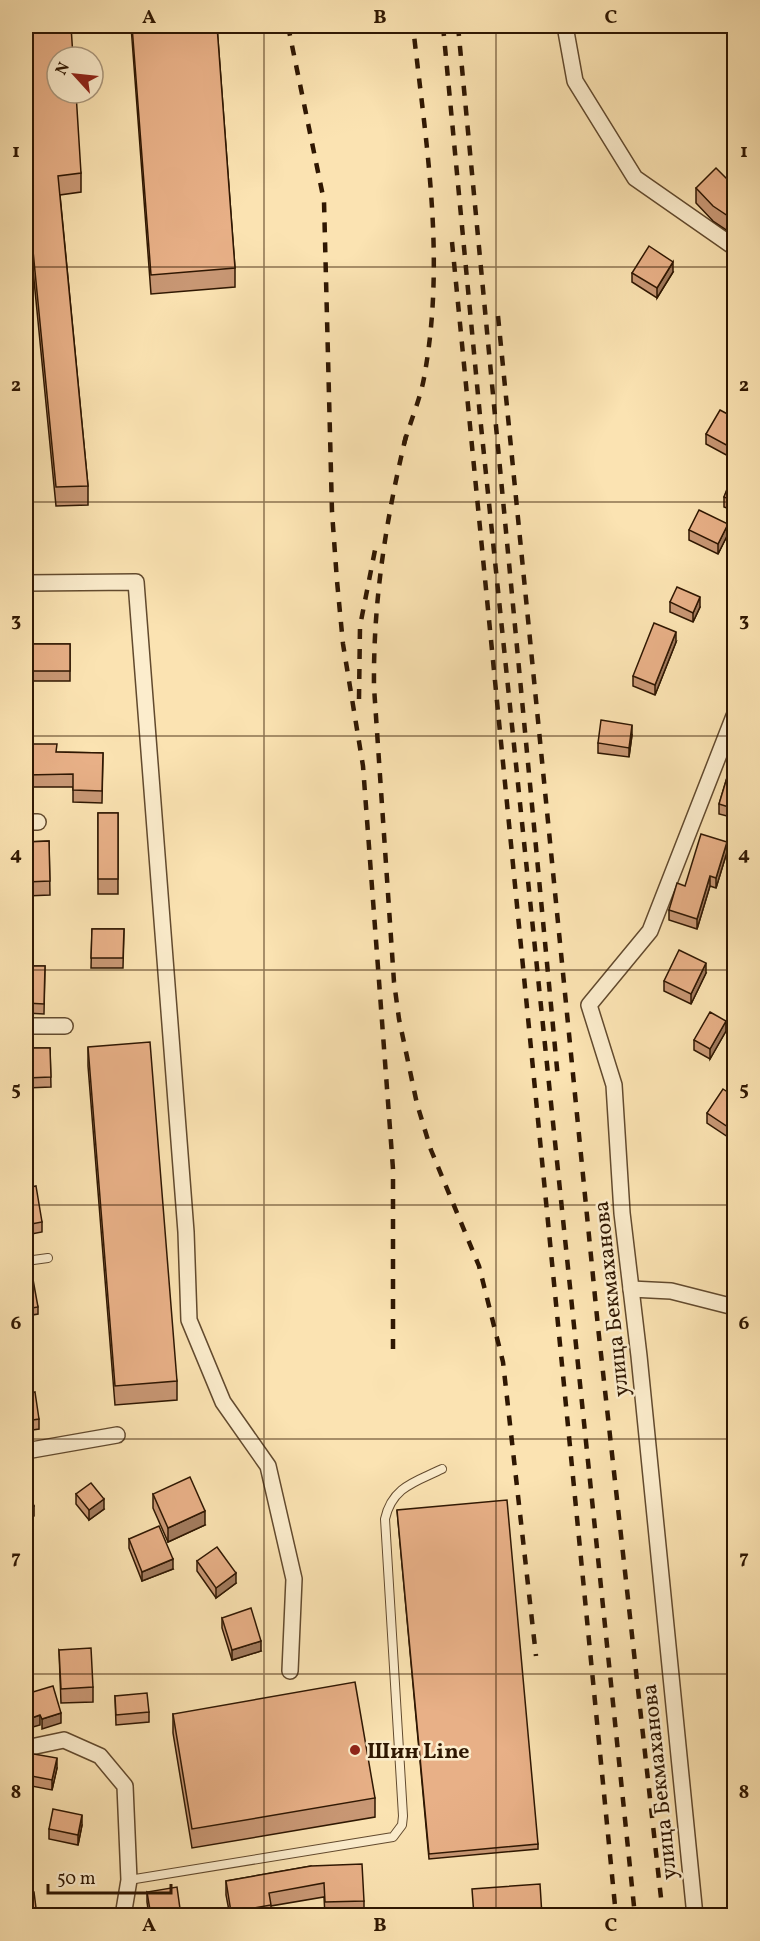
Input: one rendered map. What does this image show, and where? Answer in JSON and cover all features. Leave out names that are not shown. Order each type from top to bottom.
[{"type":"street","points":[[565,26],[575,81],[635,178],[735,247]]},
{"type":"street","points":[[26,583],[136,582],[186,1232],[189,1320],[223,1402],[268,1466],[294,1579],[290,1671]]},
{"type":"street","name":"улица Бекмаханова","points":[[695,1916],[622,1213],[614,1086],[589,1005],[650,931],[735,716]]},
{"type":"street","points":[[26,1026],[65,1026]]},
{"type":"street","points":[[631,1289],[671,1291],[735,1306]]},
{"type":"street","points":[[26,1451],[117,1435]]},
{"type":"street","points":[[26,1748],[64,1740],[100,1756],[125,1786],[129,1880],[123,1916]]},
{"type":"lane","points":[[26,1261],[48,1258]]},
{"type":"lane","points":[[129,1880],[393,1837],[398,1833],[403,1816],[385,1519],[396,1492],[442,1469]]},
{"type":"building","points":[[26,26],[71,26],[72,45],[45,45],[45,105],[77,105],[81,173],[58,176],[88,486],[56,487],[26,179]]},
{"type":"building","points":[[132,26],[217,26],[235,268],[151,275]]},
{"type":"building","points":[[716,168],[735,187],[735,220],[713,206],[696,188]]},
{"type":"building","points":[[649,246],[673,262],[657,288],[632,273]]},
{"type":"building","points":[[720,410],[735,418],[735,439],[730,447],[706,434]]},
{"type":"building","points":[[733,473],[735,474],[735,501],[724,497]]},
{"type":"building","points":[[699,510],[728,524],[718,544],[689,530]]},
{"type":"building","points":[[677,587],[700,597],[693,613],[670,602]]},
{"type":"building","points":[[654,623],[676,632],[655,685],[633,676]]},
{"type":"building","points":[[29,644],[70,644],[70,671],[29,671]]},
{"type":"building","points":[[601,720],[632,725],[629,748],[598,743]]},
{"type":"building","points":[[30,744],[57,744],[56,752],[103,753],[102,791],[73,790],[73,774],[26,775],[26,756],[30,756]]},
{"type":"building","points":[[735,751],[735,809],[719,804]]},
{"type":"building","points":[[98,813],[118,813],[118,879],[98,879]]},
{"type":"building","points":[[701,834],[727,842],[716,878],[710,876],[697,919],[669,910],[677,883],[685,886]]},
{"type":"building","points":[[49,841],[50,881],[26,882],[26,842]]},
{"type":"building","points":[[92,929],[124,929],[123,958],[91,958]]},
{"type":"building","points":[[679,950],[706,963],[691,994],[664,981]]},
{"type":"building","points":[[26,966],[45,966],[44,1004],[26,1003]]},
{"type":"building","points":[[710,1012],[726,1021],[710,1049],[694,1040]]},
{"type":"building","points":[[150,1042],[177,1381],[115,1386],[88,1047]]},
{"type":"building","points":[[26,1048],[50,1048],[51,1077],[26,1078]]},
{"type":"building","points":[[723,1089],[735,1097],[735,1118],[728,1127],[707,1113]]},
{"type":"building","points":[[36,1186],[42,1222],[26,1225],[26,1188]]},
{"type":"building","points":[[32,1274],[38,1307],[26,1309],[26,1275]]},
{"type":"building","points":[[35,1392],[39,1419],[26,1421],[26,1394]]},
{"type":"building","points":[[731,1443],[735,1443],[735,1463],[732,1463]]},
{"type":"building","points":[[190,1477],[205,1511],[168,1528],[153,1494]]},
{"type":"building","points":[[91,1483],[104,1499],[89,1510],[76,1494]]},
{"type":"building","points":[[28,1488],[34,1506],[26,1509],[26,1489]]},
{"type":"building","points":[[735,1489],[735,1572],[731,1572],[729,1538],[732,1538],[728,1490]]},
{"type":"building","points":[[507,1500],[538,1844],[429,1854],[397,1510]]},
{"type":"building","points":[[159,1526],[173,1559],[142,1572],[129,1539]]},
{"type":"building","points":[[217,1547],[236,1573],[216,1588],[197,1561]]},
{"type":"building","points":[[251,1608],[261,1641],[232,1650],[222,1618]]},
{"type":"building","points":[[91,1648],[93,1687],[61,1689],[59,1650]]},
{"type":"building","points":[[355,1682],[375,1798],[192,1829],[173,1714]]},
{"type":"building","points":[[53,1686],[61,1713],[42,1719],[40,1715],[26,1720],[26,1694]]},
{"type":"building","points":[[147,1693],[149,1712],[116,1715],[115,1696]]},
{"type":"building","points":[[28,1753],[57,1758],[52,1780],[26,1775]]},
{"type":"building","points":[[53,1809],[82,1815],[78,1835],[49,1829]]},
{"type":"building","points":[[362,1864],[364,1901],[325,1902],[324,1883],[269,1893],[271,1905],[231,1912],[226,1881],[311,1866]]},
{"type":"building","points":[[540,1884],[542,1916],[474,1916],[472,1889]]},
{"type":"building","points":[[177,1887],[181,1916],[151,1916],[147,1892]]},
{"type":"building","points":[[34,1892],[37,1916],[26,1916],[26,1893]]},
{"type":"railway","points":[[288,26],[324,201],[332,512],[343,644],[363,766],[393,1169],[393,1356]]},
{"type":"railway","points":[[404,444],[424,378],[430,333],[434,245],[428,158],[413,26]]},
{"type":"railway","points":[[443,26],[480,416],[635,1916]]},
{"type":"railway","points":[[458,26],[558,1079]]},
{"type":"railway","points":[[452,242],[616,1916]]},
{"type":"railway","points":[[498,316],[598,1327],[663,1916]]},
{"type":"railway","points":[[406,436],[392,498],[382,560],[374,655],[374,687],[394,982],[399,1019],[417,1104],[431,1150],[479,1266],[503,1362],[536,1656]]},
{"type":"railway","points":[[359,699],[360,626],[376,545]]},
{"type":"place","name":"Шин Line","points":[[355,1750]]}]
